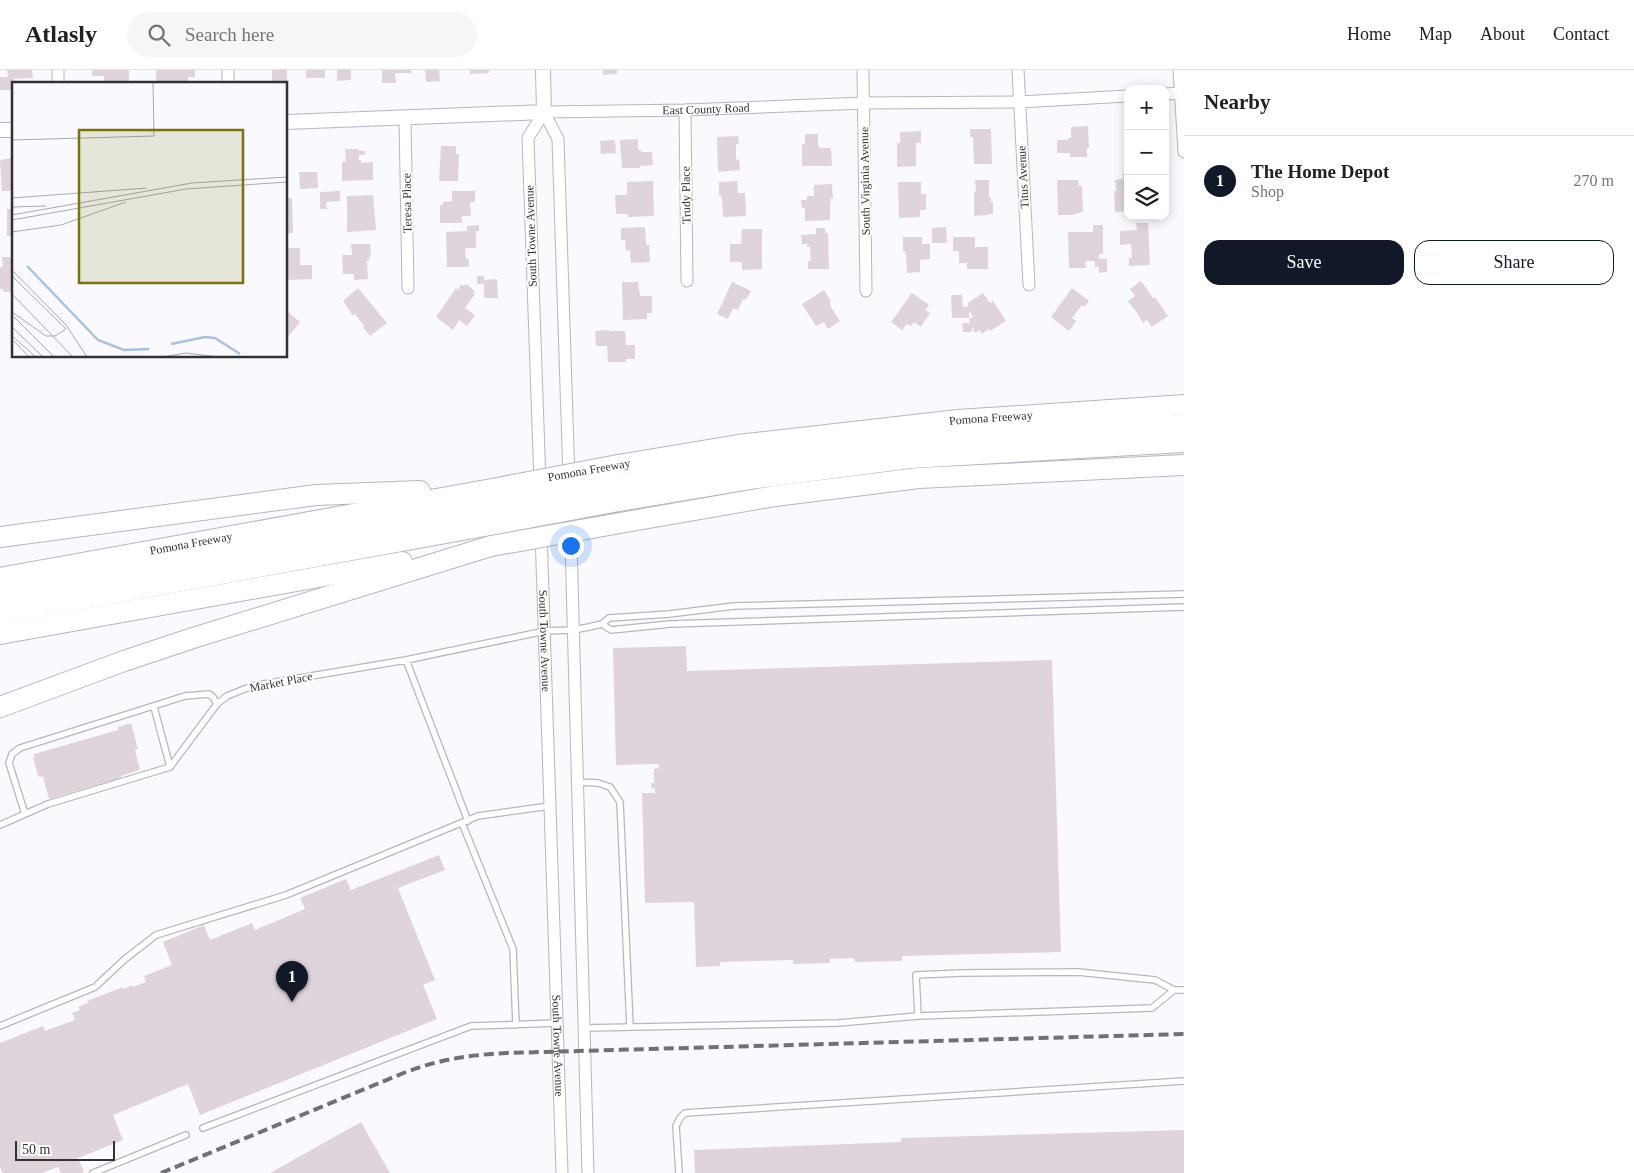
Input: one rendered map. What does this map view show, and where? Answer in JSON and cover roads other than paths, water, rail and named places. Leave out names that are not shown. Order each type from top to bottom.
[{"type":"highway","name":"Pomona Freeway","points":[[0,578],[491,507],[618,465],[738,445],[958,420],[1184,405]]},
{"type":"highway","points":[[619,493],[734,463],[815,451],[886,443],[1041,432],[1184,425]]},
{"type":"highway","points":[[0,596],[491,507],[757,478],[910,458],[1184,442]]},
{"type":"highway","points":[[0,634],[775,496],[919,478],[1184,464]]},
{"type":"highway","points":[[0,537],[316,495],[491,507]]},
{"type":"highway","points":[[0,614],[491,507]]},
{"type":"highway","points":[[0,707],[124,661],[193,638],[491,546]]},
{"type":"street","points":[[543,70],[544,112],[558,138],[588,1173]]},
{"type":"street","name":"South Virginia Avenue","points":[[863,70],[866,291]]},
{"type":"street","name":"Titus Avenue","points":[[1018,70],[1029,285]]},
{"type":"street","points":[[1180,70],[1184,152]]},
{"type":"street","points":[[1169,94],[1182,93]]},
{"type":"street","name":"East County Road","points":[[288,122],[544,112],[685,110],[864,102],[1019,102],[1124,96]]},
{"type":"street","name":"Trudy Place","points":[[685,110],[687,281]]},
{"type":"street","name":"South Towne Avenue","points":[[544,112],[528,138],[562,1173]]},
{"type":"street","name":"Teresa Place","points":[[405,118],[408,288]]},
{"type":"lane","name":"Market Place","points":[[170,767],[217,704],[227,696],[252,686],[406,660],[545,631],[573,630],[602,624],[610,618],[669,614],[734,606],[1184,594]]},
{"type":"lane","points":[[602,624],[611,630],[670,624],[1184,607]]},
{"type":"lane","points":[[406,660],[513,948],[516,1025]]},
{"type":"lane","points":[[25,814],[9,763],[12,754],[20,748],[185,696],[210,694],[217,704]]},
{"type":"lane","points":[[0,825],[48,804],[170,767],[154,707]]},
{"type":"lane","points":[[577,782],[598,783],[610,786],[620,802],[630,1027]]},
{"type":"lane","points":[[0,1026],[95,987],[125,959],[156,935],[286,896],[478,816],[550,806]]},
{"type":"lane","points":[[918,1016],[916,975],[1078,972],[1155,980],[1174,990],[1184,990]]},
{"type":"lane","points":[[584,1028],[838,1023],[918,1016],[1152,1008],[1174,990]]},
{"type":"lane","points":[[203,1128],[471,1026],[557,1023]]},
{"type":"lane","points":[[679,1173],[676,1126],[680,1118],[685,1114],[1184,1081]]},
{"type":"lane","points":[[93,1173],[186,1135]]},
{"type":"railway","points":[[161,1173],[406,1072],[468,1056],[507,1053],[1184,1034]]},
{"type":"place","name":"The Home Depot","points":[[292,1002]]}]
